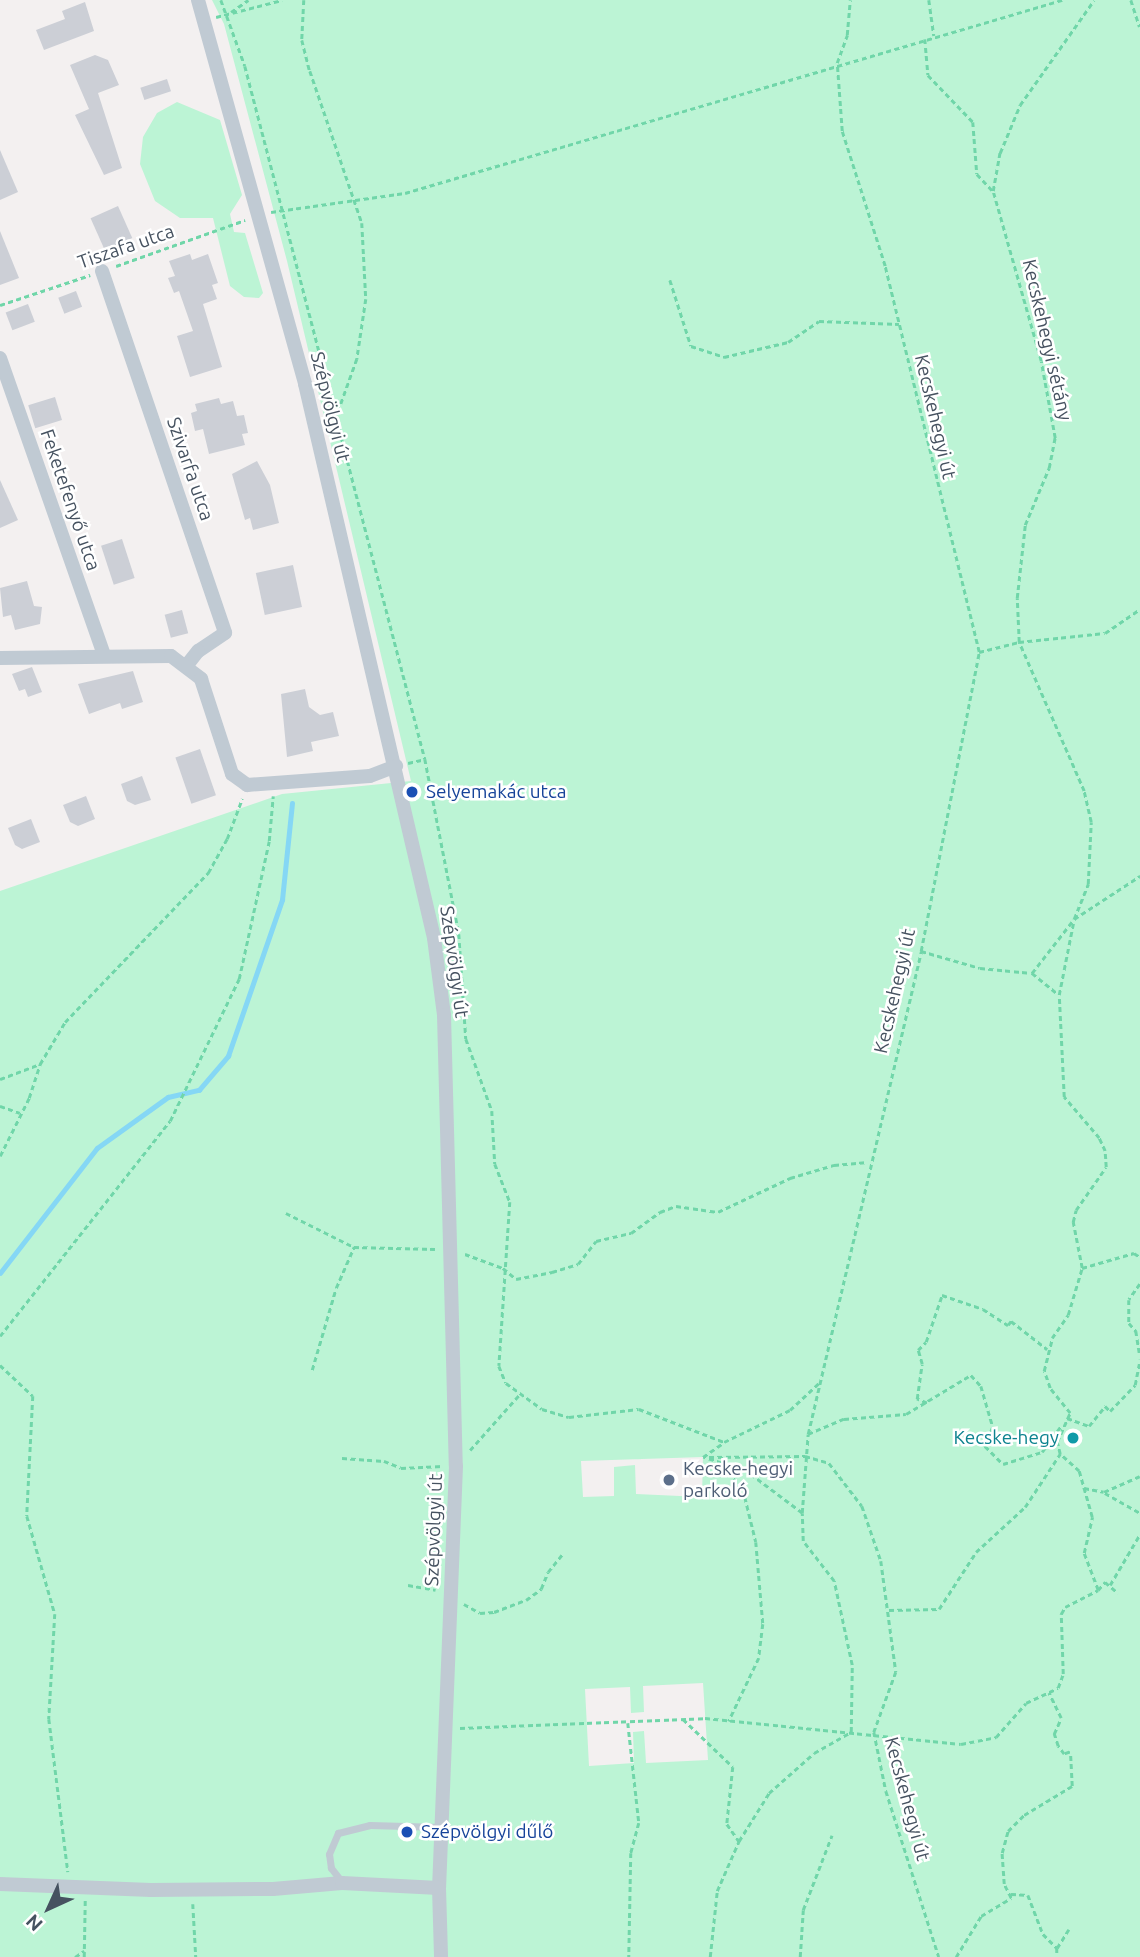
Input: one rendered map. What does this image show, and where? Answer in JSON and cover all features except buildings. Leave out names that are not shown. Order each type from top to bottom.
[{"type":"street","name":"Szépvölgyi út","points":[[198,0],[260,214],[396,766],[434,938],[444,1014],[456,1466],[439,1888],[441,1957]]},
{"type":"street","name":"Szivarfa utca","points":[[102,271],[225,633],[198,650],[187,664]]},
{"type":"street","name":"Feketefenyő utca","points":[[0,358],[104,655]]},
{"type":"street","points":[[0,658],[152,653],[171,656],[187,664],[201,679],[232,774],[247,785],[370,776],[396,766]]},
{"type":"street","points":[[0,1884],[192,1889],[342,1883],[439,1888]]},
{"type":"lane","points":[[342,1883],[331,1868],[329,1854],[338,1833],[370,1825],[442,1828]]},
{"type":"path","points":[[221,0],[228,14],[284,209],[425,759],[458,934],[466,1039],[492,1111],[495,1164],[510,1202],[503,1268],[499,1366],[506,1383],[519,1395],[542,1409],[569,1417],[639,1409],[724,1442]]},
{"type":"path","points":[[228,14],[248,0]]},
{"type":"path","points":[[228,14],[282,0]]},
{"type":"path","points":[[303,0],[302,40],[351,199],[362,223],[366,299],[357,359],[336,417]]},
{"type":"path","name":"Kecskehegyi út","points":[[850,0],[847,36],[836,63],[842,131],[899,324],[979,652],[920,951],[868,1162],[805,1456],[829,1463],[862,1506],[881,1561],[896,1672],[874,1732],[886,1791],[939,1957]]},
{"type":"path","points":[[929,0],[934,36]]},
{"type":"path","name":"Tiszafa utca","points":[[0,305],[260,214],[405,193],[836,63],[1062,0]]},
{"type":"path","name":"Kecskehegyi sétány","points":[[1032,973],[1074,919],[1088,884],[1091,822],[1084,791],[1019,642],[1017,597],[1025,524],[1049,468],[1055,438],[1041,361],[993,191],[1000,153],[1020,105],[1094,0]]},
{"type":"path","points":[[1131,0],[1140,27]]},
{"type":"path","points":[[925,39],[928,75],[973,122],[977,174],[993,191]]},
{"type":"path","points":[[670,280],[691,346],[724,357],[788,342],[819,321],[899,324]]},
{"type":"path","points":[[979,652],[1019,642],[1105,633],[1140,609]]},
{"type":"path","points":[[0,1336],[170,1121],[239,979],[269,841],[274,782]]},
{"type":"path","points":[[0,1156],[40,1064],[65,1022],[208,873],[227,839],[247,785]]},
{"type":"path","points":[[808,1434],[844,1419],[906,1414],[971,1375],[976,1378],[993,1427],[985,1446],[1003,1464],[1042,1452],[1062,1425],[1068,1408],[1050,1388],[1044,1371],[1047,1349],[1068,1315],[1082,1268],[1073,1222],[1076,1210],[1100,1179],[1105,1151],[1064,1097],[1059,995],[1074,919],[1140,876]]},
{"type":"path","points":[[920,951],[980,968],[1032,973],[1059,995]]},
{"type":"path","points":[[0,1079],[40,1064]]},
{"type":"path","points":[[0,1106],[20,1113]]},
{"type":"path","points":[[286,1213],[354,1247],[451,1250],[503,1268],[516,1279],[578,1264],[596,1241],[631,1233],[660,1212],[676,1206],[718,1212],[790,1178],[834,1165],[868,1162]]},
{"type":"path","points":[[312,1370],[337,1287],[354,1247]]},
{"type":"path","points":[[1082,1268],[1134,1253],[1140,1256]]},
{"type":"path","points":[[1066,1418],[1088,1426],[1105,1406],[1110,1411],[1135,1385],[1140,1357],[1136,1331],[1129,1323],[1129,1300],[1140,1284]]},
{"type":"path","points":[[927,1403],[916,1399],[922,1364],[918,1350],[926,1342],[942,1295],[983,1309],[1008,1325],[1011,1321],[1047,1349]]},
{"type":"path","points":[[0,1365],[33,1396],[27,1517],[55,1614],[49,1719],[70,1886]]},
{"type":"path","points":[[703,1457],[724,1442],[790,1410],[819,1383]]},
{"type":"path","points":[[342,1458],[384,1461],[401,1468],[456,1466],[519,1395]]},
{"type":"path","points":[[1062,1425],[1057,1442],[1060,1454],[1075,1465],[1092,1517],[1086,1564],[1098,1590]]},
{"type":"path","points":[[888,1611],[939,1609],[976,1552],[1025,1507],[1060,1454]]},
{"type":"path","points":[[703,1457],[805,1456],[803,1541],[834,1581],[852,1665],[852,1732]]},
{"type":"path","points":[[703,1457],[746,1471],[802,1513]]},
{"type":"path","points":[[724,1464],[745,1497],[756,1542],[763,1624],[760,1658],[729,1721]]},
{"type":"path","points":[[1104,1492],[1140,1476]]},
{"type":"path","points":[[1083,1487],[1104,1492],[1140,1513]]},
{"type":"path","points":[[1110,1584],[1140,1534]]},
{"type":"path","points":[[408,1585],[451,1597],[480,1613],[516,1604],[541,1589],[548,1572],[562,1555]]},
{"type":"path","points":[[446,1728],[705,1718],[874,1732],[961,1744],[987,1741],[1026,1703],[1058,1688],[1063,1674],[1061,1614],[1065,1607],[1098,1590],[1105,1582],[1118,1593]]},
{"type":"path","points":[[1011,1894],[1004,1884],[1002,1853],[1008,1831],[1024,1815],[1072,1787],[1070,1752],[1064,1754],[1058,1746],[1054,1734],[1060,1718],[1049,1693]]},
{"type":"path","points":[[683,1719],[733,1767],[727,1824],[739,1841]]},
{"type":"path","points":[[628,1723],[639,1823],[631,1853],[629,1957]]},
{"type":"path","points":[[710,1957],[717,1891],[739,1841],[769,1793],[814,1754],[852,1732]]},
{"type":"path","points":[[800,1957],[803,1910],[832,1835]]},
{"type":"path","points":[[84,1957],[85,1886]]},
{"type":"path","points":[[192,1889],[196,1957]]},
{"type":"path","points":[[1011,1894],[1028,1895],[1043,1934],[1057,1948]]},
{"type":"path","points":[[956,1957],[981,1916],[1011,1898],[1011,1894]]},
{"type":"path","points":[[1057,1957],[1057,1948],[1069,1929]]},
{"type":"path","points":[[75,1957],[84,1951]]},
{"type":"green space","points":[[212,0],[1140,0],[1140,1957],[0,1957],[0,891],[282,794],[411,781],[287,261],[224,24]],"holes":[[[703,1457],[702,1497],[636,1494],[635,1465],[614,1467],[614,1496],[583,1497],[581,1461]],[[703,1683],[708,1760],[646,1763],[644,1731],[633,1732],[634,1763],[589,1766],[585,1689],[630,1687],[631,1713],[644,1712],[643,1686]]]},
{"type":"green space","points":[[177,102],[220,120],[242,195],[230,214],[234,232],[245,233],[263,293],[259,298],[244,297],[230,286],[213,218],[180,218],[155,201],[140,164],[143,137],[157,113]]},
{"type":"waterway","points":[[0,1273],[97,1148],[168,1097],[199,1090],[228,1056],[282,900],[292,804]]},
{"type":"place","name":"Selyemakác utca","points":[[412,792]]},
{"type":"place","name":"Kecske-hegy","points":[[1073,1438]]},
{"type":"place","name":"Kecske-hegyi parkoló","points":[[669,1480]]},
{"type":"place","name":"Szépvölgyi dűlő","points":[[407,1832]]}]
